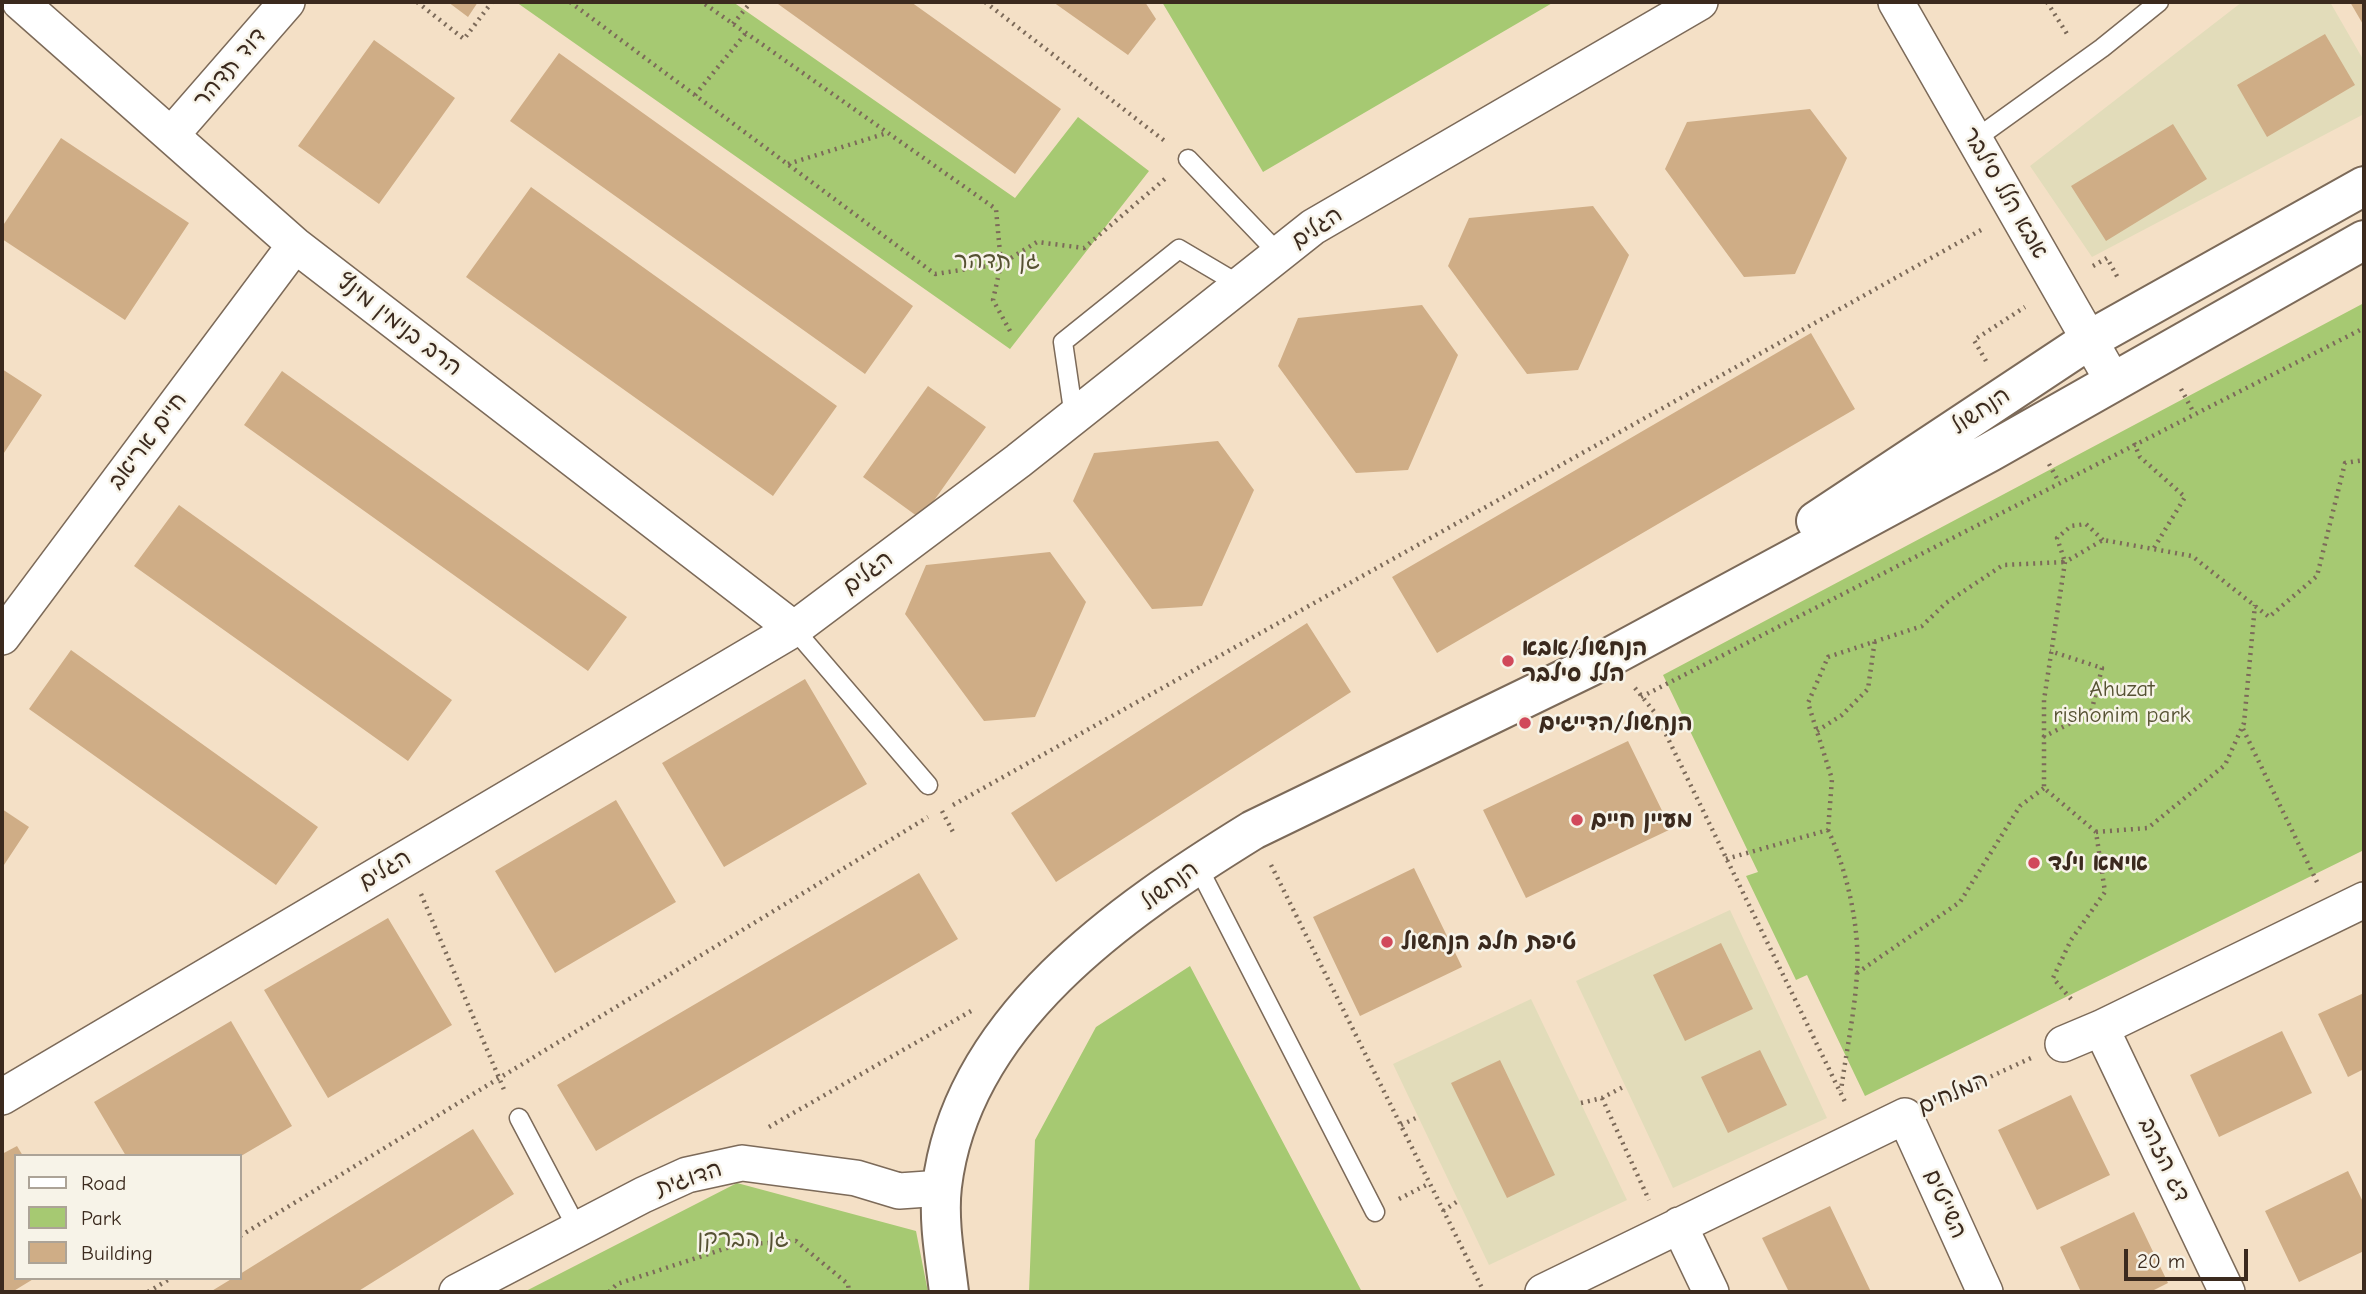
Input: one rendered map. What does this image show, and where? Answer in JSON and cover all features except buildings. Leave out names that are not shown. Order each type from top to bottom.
[{"type":"street","name":"הרב בנימין מינץ","points":[[20,2],[295,245],[794,629]]},
{"type":"street","name":"דוד תדהר","points":[[172,134],[287,2]]},
{"type":"street","name":"הגלים","points":[[2,1097],[794,629],[1018,461],[1313,227],[1700,2]]},
{"type":"street","name":"אבא הלל סילבר","points":[[1896,2],[2114,383]]},
{"type":"street","name":"הנחשול","points":[[1610,657],[2089,340],[2364,186]]},
{"type":"street","name":"הנחשול","points":[[949,1292],[942,1188],[951,1143],[977,1077],[1016,1017],[1050,978],[1197,865],[1253,830],[1610,657],[2114,383],[2364,240]]},
{"type":"street","name":"חיים אריאב","points":[[2,637],[295,245]]},
{"type":"street","points":[[2080,1037],[2349,907]]},
{"type":"street","name":"דג הזהב","points":[[2080,1037],[2227,1292]]},
{"type":"street","name":"המלחים","points":[[1543,1292],[1905,1115]]},
{"type":"street","name":"השייטים","points":[[1905,1115],[1985,1292]]},
{"type":"street","name":"הדוגית","points":[[473,1288],[577,1228],[687,1175],[742,1163],[856,1178],[899,1191],[942,1188]]},
{"type":"street","points":[[1671,1229],[1711,1292]]},
{"type":"lane","points":[[1975,140],[2102,48],[2160,2]]},
{"type":"lane","points":[[1188,159],[1279,254]]},
{"type":"lane","points":[[1074,417],[1063,342],[1179,249],[1240,285]]},
{"type":"lane","points":[[794,629],[928,785]]},
{"type":"lane","points":[[1197,865],[1374,1212]]},
{"type":"lane","points":[[519,1118],[577,1228]]},
{"type":"path","points":[[417,2],[464,39],[492,2]]},
{"type":"path","points":[[570,2],[935,274],[1001,264],[1037,242],[1084,247],[1188,159],[985,2]]},
{"type":"path","points":[[702,2],[996,209],[1001,264],[993,300],[1010,331]]},
{"type":"path","points":[[733,24],[751,2]]},
{"type":"path","points":[[2047,2],[2055,15]]},
{"type":"path","points":[[695,95],[746,33]]},
{"type":"path","points":[[788,164],[887,133]]},
{"type":"path","points":[[242,1235],[497,1077],[942,810],[2015,211]]},
{"type":"path","points":[[1641,697],[2134,443],[2364,328]]},
{"type":"path","points":[[2134,443],[2140,457],[2185,497],[2154,548]]},
{"type":"path","points":[[2080,1037],[2080,1009],[2053,978],[2071,940],[2105,891],[2096,832],[2044,788],[2043,700],[2065,562],[2057,538],[2071,526],[2086,524],[2103,540],[2192,556],[2269,617],[2318,576],[2345,463],[2364,460]]},
{"type":"path","points":[[1840,1092],[1857,972],[1844,863],[1828,830],[1832,779],[1808,703],[1828,657],[1875,639],[1922,626],[1946,603],[2003,565],[2065,562],[2103,540]]},
{"type":"path","points":[[2096,832],[2148,828],[2225,765],[2242,729],[2255,605]]},
{"type":"path","points":[[1817,731],[1842,715],[1868,689],[1875,639]]},
{"type":"path","points":[[2043,737],[2091,713],[2102,668],[2050,651]]},
{"type":"path","points":[[1610,657],[1656,714],[1862,1136]]},
{"type":"path","points":[[2242,729],[2349,907]]},
{"type":"path","points":[[1857,972],[1960,902],[2020,806],[2044,788]]},
{"type":"path","points":[[1253,830],[1484,1292]]},
{"type":"path","points":[[1726,859],[1828,830]]},
{"type":"path","points":[[406,858],[497,1077]]},
{"type":"path","points":[[758,1134],[973,1010]]},
{"type":"path","name":"המלחים","points":[[1905,1115],[2080,1037]]},
{"type":"path","points":[[1581,1103],[1602,1098],[1625,1086]]},
{"type":"path","points":[[1602,1098],[1671,1229]]},
{"type":"path","points":[[1401,1125],[1418,1117]]},
{"type":"path","points":[[1444,1211],[1458,1201]]},
{"type":"path","points":[[609,1292],[617,1284],[736,1245],[796,1241],[849,1284],[849,1292]]},
{"type":"path","points":[[148,1292],[168,1280]]},
{"type":"shaded area","points":[[2242,2],[2330,2],[2364,61],[2364,114],[2092,257],[2030,166]]},
{"type":"shaded area","points":[[1730,910],[1827,1118],[1673,1188],[1576,981]]},
{"type":"shaded area","points":[[1531,999],[1627,1200],[1489,1265],[1393,1064]]},
{"type":"green space","name":"גן תדהר","points":[[516,2],[733,2],[1015,198],[1078,117],[1149,171],[1010,349]]},
{"type":"green space","points":[[1162,2],[1554,2],[1263,172]]},
{"type":"green space","name":"Ahuzat rishonim park","points":[[2364,303],[2364,850],[1865,1096],[1807,975],[1796,980],[1746,876],[1758,872],[1663,675]]},
{"type":"green space","points":[[1190,966],[1362,1292],[1029,1292],[1035,1140],[1096,1027]]},
{"type":"green space","name":"גן הברקן","points":[[737,1183],[916,1231],[928,1292],[524,1292]]},
{"type":"place","name":"הנחשול/אבא הלל סילבר","points":[[1508,661]]},
{"type":"place","name":"הנחשול/הדייגים","points":[[1525,723]]},
{"type":"place","name":"מעיין חיים","points":[[1577,820]]},
{"type":"place","name":"אימא וילד","points":[[2034,863]]},
{"type":"place","name":"טיפת חלב הנחשול","points":[[1387,942]]}]
